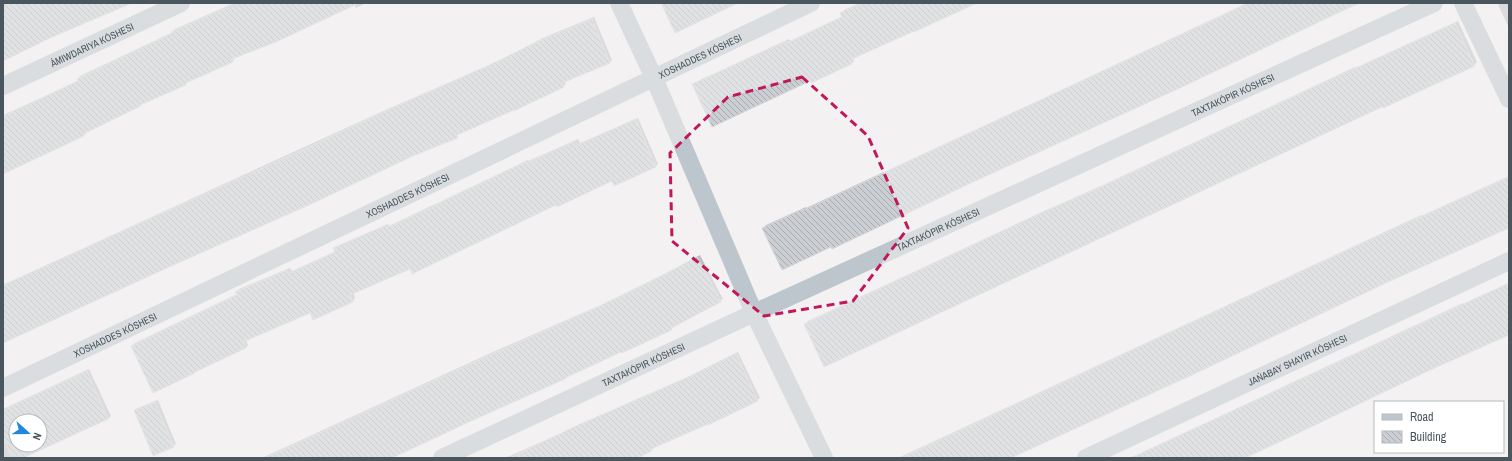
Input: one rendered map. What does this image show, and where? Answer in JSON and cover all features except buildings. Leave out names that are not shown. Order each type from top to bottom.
[{"type":"street","points":[[3,86],[181,3]]},
{"type":"street","points":[[619,3],[654,78],[754,313],[824,458]]},
{"type":"street","name":"XOSHADDES KÓSHESI","points":[[3,388],[811,3]]},
{"type":"street","name":"TAXTAKÓPIR KÓSHESI","points":[[442,458],[754,313],[1434,3]]},
{"type":"street","points":[[1463,3],[1509,99]]},
{"type":"street","points":[[1086,458],[1509,260]]},
{"type":"highlighted area","points":[[802,77],[868,136],[908,228],[853,301],[764,316],[672,241],[670,153],[728,97]]}]
